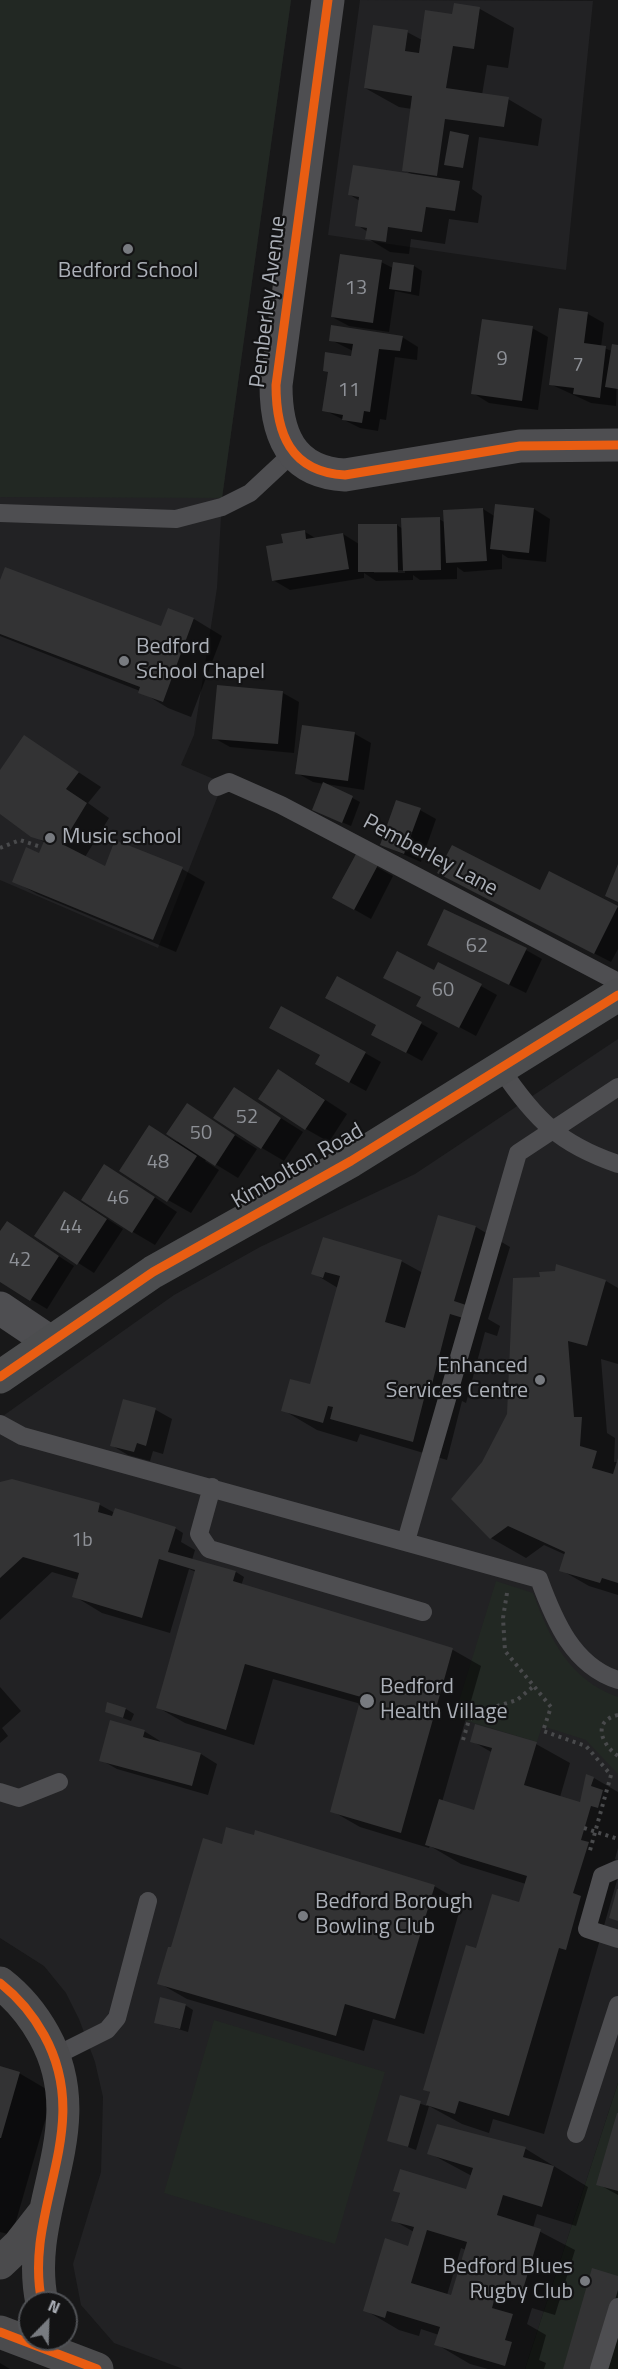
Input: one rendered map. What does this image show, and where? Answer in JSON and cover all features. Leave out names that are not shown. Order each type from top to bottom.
[{"type":"main road","name":"Kimbolton Road","points":[[0,1377],[49,1341],[153,1272],[351,1161],[618,995]]},
{"type":"main road","points":[[0,1983],[24,2006],[38,2024],[55,2056],[64,2093],[64,2114],[54,2176],[44,2213],[39,2272],[41,2291]]},
{"type":"main road","points":[[0,2263],[19,2245],[44,2213]]},
{"type":"main road","points":[[0,2332],[96,2369]]},
{"type":"main road","points":[[78,2351],[96,2369]]},
{"type":"street","name":"Pemberley Avenue","points":[[328,0],[276,385],[276,413],[283,438],[294,452],[324,474],[345,475],[520,446],[618,445]]},
{"type":"street","points":[[0,1308],[49,1341]]},
{"type":"lane","points":[[0,513],[176,519],[222,507],[250,493],[294,452]]},
{"type":"lane","name":"Pemberley Lane","points":[[217,787],[229,782],[281,805],[618,982]]},
{"type":"lane","points":[[501,1069],[524,1104],[552,1131],[592,1155],[618,1164]]},
{"type":"lane","points":[[406,1542],[518,1153],[618,1087]]},
{"type":"lane","points":[[0,1424],[22,1436],[539,1579],[552,1617],[573,1651],[604,1676],[618,1680]]},
{"type":"lane","points":[[212,1487],[199,1534],[209,1549],[423,1612]]},
{"type":"lane","points":[[0,1792],[19,1798],[59,1782]]},
{"type":"lane","points":[[618,1869],[602,1876],[587,1929],[618,1939]]},
{"type":"lane","points":[[55,2056],[106,2030],[117,2018],[148,1901]]},
{"type":"lane","points":[[576,2134],[618,2005]]},
{"type":"lane","points":[[599,2369],[618,2307]]},
{"type":"path","points":[[0,848],[20,840],[41,847]]},
{"type":"path","points":[[512,1572],[503,1618],[506,1651],[551,1707],[543,1731],[586,1746],[611,1775],[586,1863]]},
{"type":"path","points":[[463,1740],[470,1720],[481,1712],[517,1700],[534,1686]]},
{"type":"path","points":[[618,1715],[604,1723],[600,1733],[603,1742],[618,1756]]},
{"type":"path","points":[[584,1828],[618,1839]]},
{"type":"shaded area","name":"Bedford School","points":[[0,0],[291,0],[222,498],[217,588],[194,735],[181,765],[216,780],[219,793],[158,948],[0,880]]},
{"type":"shaded area","points":[[0,0],[291,0],[222,498],[0,497]]},
{"type":"shaded area","points":[[360,0],[593,1],[566,270],[328,235]]},
{"type":"shaded area","name":"Bedford Health Village","points":[[618,1039],[618,2083],[525,2369],[183,2369],[114,2343],[81,2305],[73,2264],[101,2172],[103,2097],[95,2062],[79,2019],[66,1993],[44,1966],[0,1938],[0,1418],[174,1295],[260,1247],[415,1174]]},
{"type":"shaded area","points":[[496,1581],[533,1593],[554,1642],[574,1669],[601,1690],[618,1697],[618,1774],[586,1740],[542,1726],[537,1742],[454,1717]]},
{"type":"shaded area","points":[[214,2020],[385,2072],[335,2244],[164,2193]]},
{"type":"shaded area","name":"Bedford Blues Rugby Club","points":[[618,2083],[618,2369],[525,2369]]},
{"type":"building","points":[[454,3],[480,7],[474,49],[453,46],[446,88],[509,97],[504,127],[445,119],[437,176],[402,171],[412,96],[364,88],[373,25],[408,30],[405,51],[419,53],[425,10],[452,14]]},
{"type":"building","points":[[450,131],[469,135],[463,168],[444,165]]},
{"type":"building","points":[[353,165],[460,181],[455,211],[426,207],[422,232],[388,227],[386,242],[365,239],[367,228],[355,226],[359,197],[348,195]]},
{"type":"building","points":[[340,254],[382,260],[373,323],[331,317]]},
{"type":"building","points":[[393,262],[414,265],[411,292],[389,289]]},
{"type":"building","points":[[559,308],[588,312],[584,343],[606,346],[600,398],[573,394],[574,388],[549,385]]},
{"type":"building","points":[[482,319],[533,326],[522,401],[471,394]]},
{"type":"building","points":[[331,325],[403,336],[400,351],[379,349],[370,412],[364,411],[362,423],[342,420],[343,415],[322,411],[328,372],[323,371],[325,352],[351,356],[353,344],[329,341]]},
{"type":"building","points":[[612,344],[618,345],[618,389],[605,387]]},
{"type":"building","points":[[495,504],[534,508],[529,553],[490,549]]},
{"type":"building","points":[[483,508],[487,561],[446,563],[443,510]]},
{"type":"building","points":[[440,517],[441,570],[403,571],[401,518]]},
{"type":"building","points":[[358,524],[397,524],[398,572],[358,572]]},
{"type":"building","points":[[305,530],[306,539],[343,533],[349,569],[272,581],[266,546],[283,543],[281,534]]},
{"type":"building","name":"Bedford School Chapel","points":[[5,567],[161,626],[168,608],[194,618],[163,702],[138,693],[140,687],[0,634],[0,580]]},
{"type":"building","points":[[217,685],[283,691],[278,744],[212,739]]},
{"type":"building","points":[[302,725],[355,732],[348,781],[295,774]]},
{"type":"building","name":"Music school","points":[[24,735],[79,772],[66,789],[87,803],[62,844],[105,866],[115,840],[183,867],[153,940],[12,882],[26,847],[39,853],[44,841],[31,837],[0,814],[0,770]]},
{"type":"building","points":[[323,782],[353,796],[342,823],[312,810]]},
{"type":"building","points":[[396,800],[421,808],[404,854],[380,845]]},
{"type":"building","points":[[452,845],[540,890],[549,871],[618,906],[594,954],[437,873]]},
{"type":"building","points":[[356,854],[378,865],[354,910],[332,898]]},
{"type":"building","points":[[618,864],[618,902],[605,896]]},
{"type":"building","points":[[444,909],[527,948],[509,985],[427,945]]},
{"type":"building","points":[[397,951],[434,970],[438,962],[482,984],[459,1028],[416,1006],[421,997],[383,978]]},
{"type":"building","points":[[337,976],[422,1022],[406,1053],[371,1035],[376,1025],[325,998]]},
{"type":"building","points":[[281,1006],[366,1052],[349,1083],[315,1064],[320,1055],[269,1028]]},
{"type":"building","points":[[278,1069],[325,1100],[305,1130],[258,1099]]},
{"type":"building","points":[[234,1087],[281,1118],[261,1149],[213,1118]]},
{"type":"building","points":[[187,1103],[235,1135],[215,1166],[166,1134]]},
{"type":"building","points":[[149,1125],[197,1156],[167,1202],[119,1171]]},
{"type":"building","points":[[104,1164],[155,1197],[132,1233],[81,1200]]},
{"type":"building","points":[[64,1191],[107,1219],[77,1265],[34,1236]]},
{"type":"building","points":[[438,1215],[476,1226],[454,1301],[466,1305],[463,1318],[450,1314],[432,1384],[428,1383],[413,1442],[330,1419],[333,1407],[328,1406],[323,1423],[281,1411],[290,1379],[310,1384],[340,1276],[325,1272],[323,1278],[311,1274],[323,1237],[402,1260],[385,1322],[405,1328]]},
{"type":"building","points":[[7,1221],[59,1256],[30,1301],[0,1282],[0,1231]]},
{"type":"building","name":"Enhanced Services Centre","points":[[556,1264],[606,1280],[587,1346],[568,1341],[574,1417],[582,1417],[580,1446],[597,1451],[592,1468],[613,1474],[618,1458],[618,1583],[602,1578],[600,1583],[559,1571],[565,1552],[508,1526],[490,1539],[451,1499],[482,1462],[507,1414],[513,1278],[540,1277],[539,1272],[555,1271]]},
{"type":"building","points":[[123,1399],[156,1408],[146,1446],[137,1443],[134,1452],[110,1446]]},
{"type":"building","points":[[12,1479],[100,1503],[98,1512],[112,1516],[115,1508],[176,1527],[168,1552],[236,1571],[233,1581],[453,1648],[401,1833],[330,1812],[361,1697],[245,1664],[226,1730],[156,1708],[195,1570],[159,1559],[142,1618],[72,1597],[79,1573],[23,1557],[0,1578],[0,1482]]},
{"type":"building","points":[[107,1702],[126,1708],[123,1718],[105,1712]]},
{"type":"building","points":[[110,1720],[145,1730],[143,1737],[201,1753],[192,1786],[99,1761]]},
{"type":"building","points":[[475,1724],[537,1742],[524,1785],[580,1802],[586,1774],[594,1777],[591,1786],[603,1790],[598,1808],[591,1806],[581,1840],[589,1842],[573,1893],[581,1896],[566,1950],[559,1948],[509,2116],[459,2101],[455,2114],[426,2105],[430,2092],[423,2090],[466,1945],[476,1948],[492,1894],[519,1902],[527,1876],[425,1845],[439,1799],[474,1810],[492,1748],[470,1742]]},
{"type":"building","name":"Bedford Borough Bowling Club","points":[[226,1827],[254,1835],[255,1830],[435,1885],[395,2019],[345,2004],[336,2036],[157,1984],[168,1947],[171,1947],[203,1838],[222,1844]]},
{"type":"building","points":[[618,1889],[618,1921],[609,1918]]},
{"type":"building","points":[[160,1997],[186,2004],[180,2029],[154,2023]]},
{"type":"building","points":[[0,2066],[20,2072],[1,2138],[0,2138]]},
{"type":"building","points":[[400,2095],[421,2101],[408,2147],[387,2141]]},
{"type":"building","points":[[618,2113],[618,2191],[596,2185]]},
{"type":"building","points":[[437,2124],[526,2147],[523,2157],[554,2166],[542,2207],[503,2195],[497,2215],[541,2229],[521,2296],[497,2290],[492,2308],[513,2314],[505,2340],[512,2342],[505,2366],[434,2345],[440,2327],[387,2311],[385,2318],[363,2311],[385,2238],[408,2246],[414,2227],[391,2221],[400,2193],[393,2191],[400,2169],[466,2189],[473,2168],[427,2154]],"holes":[[[427,2230],[467,2242],[451,2295],[411,2283]]]},
{"type":"building","points":[[592,2268],[618,2276],[618,2290],[595,2369],[563,2369]]},
{"type":"cycle path","points":[[328,0],[276,385],[279,419],[290,447],[299,458],[311,466],[326,472],[345,475],[520,446],[618,445]]},
{"type":"cycle path","points":[[0,1377],[153,1272],[351,1161],[618,995]]},
{"type":"cycle path","points":[[0,1983],[25,2007],[44,2035],[58,2070],[63,2103],[61,2136],[41,2235],[38,2268],[41,2291]]},
{"type":"cycle path","points":[[0,2332],[97,2369]]},
{"type":"place","name":"Bedford School","points":[[128,249]]},
{"type":"place","name":"Bedford School Chapel","points":[[124,661]]},
{"type":"place","name":"Music school","points":[[50,838]]},
{"type":"place","name":"Enhanced Services Centre","points":[[540,1380]]},
{"type":"place","name":"Bedford Health Village","points":[[367,1701]]},
{"type":"place","name":"Bedford Borough Bowling Club","points":[[303,1916]]},
{"type":"place","name":"Bedford Blues Rugby Club","points":[[585,2281]]}]
